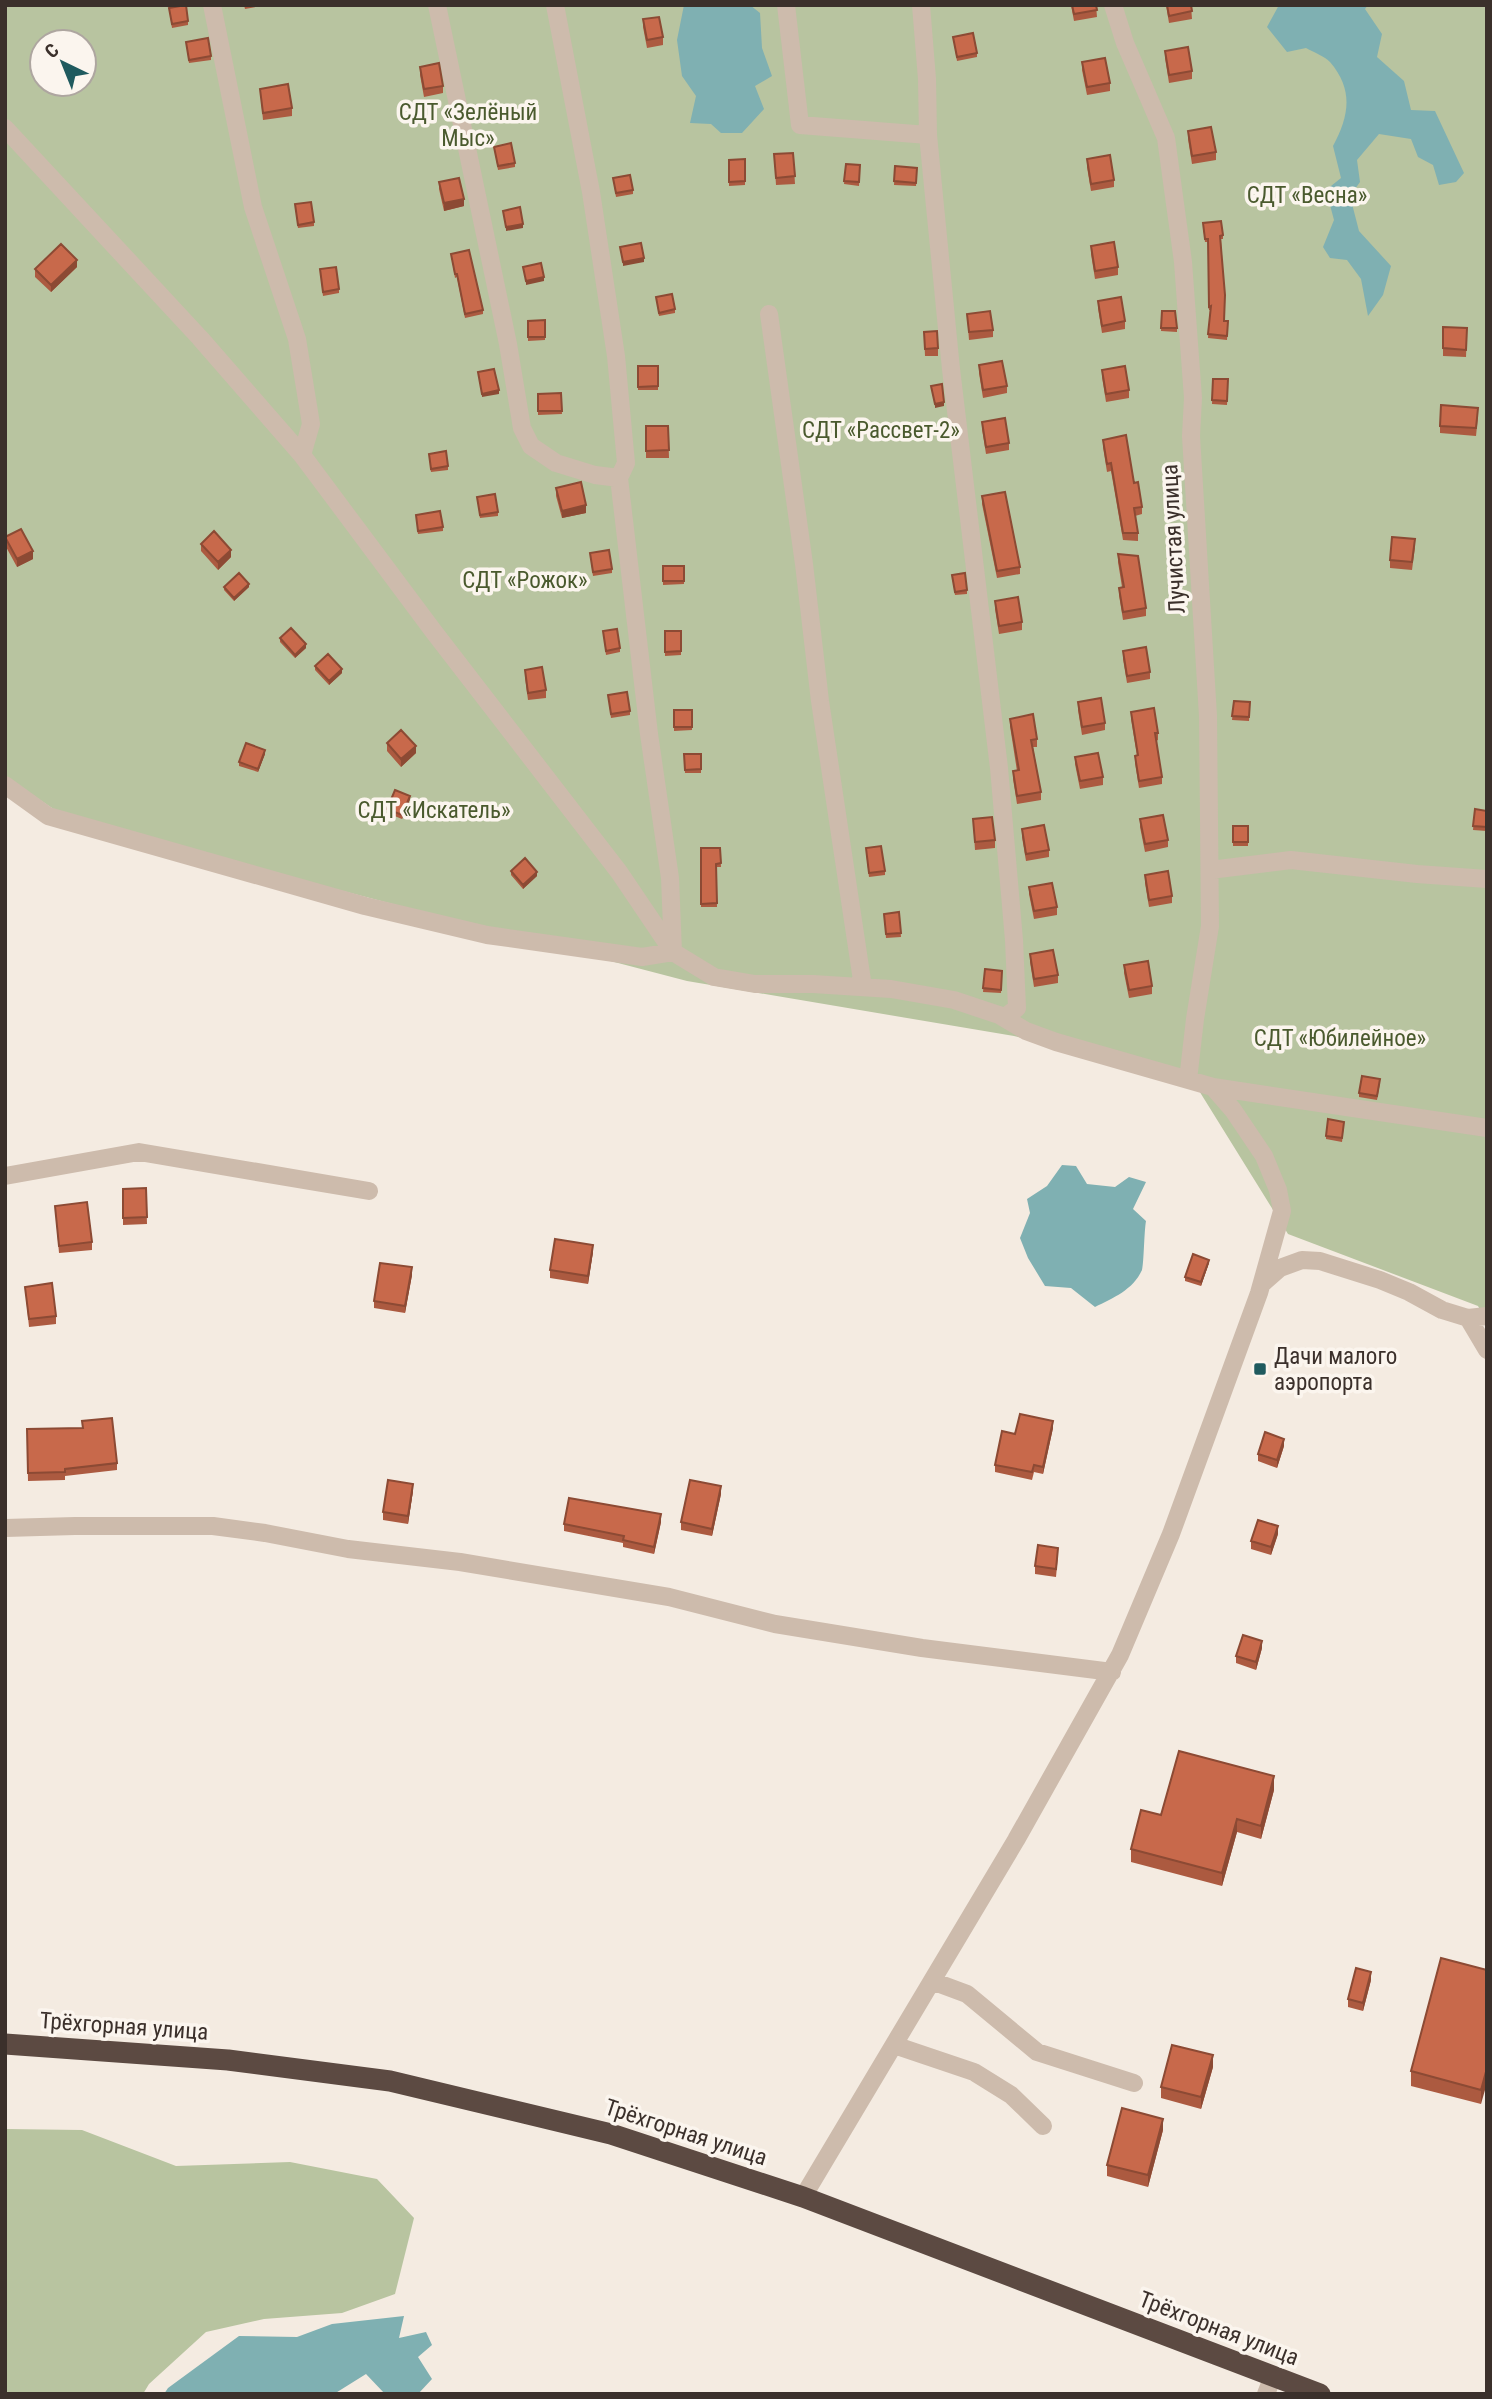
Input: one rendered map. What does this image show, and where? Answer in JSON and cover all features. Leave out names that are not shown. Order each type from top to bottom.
[{"type":"highway","name":"Трёхгорная улица","points":[[5,2044],[228,2060],[390,2081],[611,2134],[803,2197],[1270,2385],[1320,2394]]},
{"type":"street","points":[[212,5],[253,207],[297,339],[311,424],[302,456]]},
{"type":"street","points":[[437,5],[508,344],[522,428],[531,446],[556,463],[595,475],[619,478]]},
{"type":"street","points":[[555,5],[591,192],[617,356],[626,463],[619,478],[649,734],[670,878],[673,953]]},
{"type":"street","points":[[786,5],[800,125],[928,135]]},
{"type":"street","points":[[921,5],[928,135],[951,369],[999,768],[1011,900],[1017,1007],[1004,1018]]},
{"type":"street","name":"Лучистая улица","points":[[1112,5],[1125,43],[1167,138],[1183,262],[1193,398],[1191,436],[1208,716],[1210,926],[1188,1080]]},
{"type":"street","points":[[5,128],[200,338],[302,456],[611,861],[673,953],[714,977],[755,984],[891,989],[954,1000],[1004,1018],[1026,1031],[1056,1042],[1213,1087],[1487,1128]]},
{"type":"street","points":[[769,314],[820,701],[863,987]]},
{"type":"street","points":[[5,785],[48,816],[365,906],[500,937],[642,957],[673,953]]},
{"type":"street","points":[[1210,870],[1291,860],[1487,879]]},
{"type":"street","points":[[803,2197],[1112,1672],[1176,1522],[1263,1283],[1282,1212],[1278,1190],[1264,1156],[1233,1110],[1213,1087]]},
{"type":"street","points":[[5,1176],[139,1152],[369,1191]]},
{"type":"street","points":[[1263,1283],[1280,1268],[1302,1260],[1320,1261],[1380,1280],[1442,1310],[1468,1318],[1487,1315]]},
{"type":"street","points":[[1468,1318],[1487,1350]]},
{"type":"street","points":[[5,1528],[75,1525],[213,1526],[265,1532],[348,1549],[460,1562],[669,1597],[775,1624],[1112,1672]]},
{"type":"street","points":[[932,1981],[968,1994],[1037,2052],[1134,2083]]},
{"type":"street","points":[[894,2045],[974,2072],[1011,2095],[1043,2126]]},
{"type":"green space","points":[[5,5],[1487,5],[1487,1322],[1478,1306],[1288,1234],[1193,1081],[1014,1036],[687,981],[68,819],[5,776]]},
{"type":"green space","points":[[5,2129],[82,2130],[176,2166],[290,2162],[377,2179],[414,2218],[395,2294],[342,2313],[264,2319],[206,2332],[149,2384],[143,2394],[5,2394]]},
{"type":"water","points":[[684,5],[750,5],[760,13],[762,48],[772,76],[755,86],[764,109],[742,133],[721,133],[711,124],[690,123],[696,96],[682,76],[677,40]]},
{"type":"water","points":[[1279,5],[1368,5],[1365,9],[1382,34],[1377,57],[1404,81],[1411,110],[1435,111],[1464,173],[1456,182],[1439,185],[1433,165],[1418,157],[1411,139],[1379,134],[1357,160],[1360,182],[1350,196],[1359,231],[1391,266],[1383,295],[1368,316],[1361,279],[1347,260],[1330,258],[1323,247],[1334,220],[1326,190],[1341,178],[1333,146],[1343,124],[1346,93],[1338,72],[1330,62],[1306,48],[1287,52],[1267,27]]},
{"type":"water","points":[[1062,1165],[1076,1166],[1087,1184],[1115,1187],[1129,1177],[1146,1182],[1133,1209],[1146,1221],[1142,1270],[1128,1288],[1095,1307],[1071,1288],[1045,1286],[1028,1258],[1020,1238],[1030,1213],[1027,1199],[1047,1186]]},
{"type":"water","points":[[404,2316],[399,2338],[426,2332],[432,2345],[418,2357],[432,2379],[418,2394],[385,2394],[366,2374],[334,2394],[164,2394],[168,2388],[239,2336],[297,2337],[332,2324]]},
{"type":"building","points":[[186,5],[188,21],[172,24],[169,8]]},
{"type":"building","points":[[1072,5],[1096,5],[1097,10],[1074,14]]},
{"type":"building","points":[[1167,5],[1191,5],[1192,11],[1169,16]]},
{"type":"building","points":[[659,17],[663,37],[647,40],[643,19]]},
{"type":"building","points":[[973,33],[977,53],[957,57],[953,37]]},
{"type":"building","points":[[208,38],[211,56],[189,60],[186,42]]},
{"type":"building","points":[[1188,47],[1192,71],[1169,75],[1165,51]]},
{"type":"building","points":[[1105,58],[1110,83],[1087,87],[1082,62]]},
{"type":"building","points":[[439,63],[443,86],[424,89],[420,67]]},
{"type":"building","points":[[288,84],[292,108],[263,113],[260,89]]},
{"type":"building","points":[[1211,127],[1216,152],[1192,156],[1188,131]]},
{"type":"building","points":[[511,143],[515,163],[498,166],[494,147]]},
{"type":"building","points":[[793,153],[795,176],[776,178],[774,154]]},
{"type":"building","points":[[1110,155],[1114,180],[1091,184],[1087,159]]},
{"type":"building","points":[[745,159],[745,181],[729,182],[729,160]]},
{"type":"building","points":[[846,164],[860,165],[859,182],[844,181]]},
{"type":"building","points":[[895,166],[917,168],[916,183],[894,181]]},
{"type":"building","points":[[630,175],[633,190],[616,193],[613,178]]},
{"type":"building","points":[[459,178],[464,199],[444,203],[439,182]]},
{"type":"building","points":[[311,202],[314,222],[298,225],[295,204]]},
{"type":"building","points":[[520,207],[523,224],[506,227],[503,211]]},
{"type":"building","points":[[1221,221],[1224,321],[1228,321],[1227,336],[1208,334],[1211,306],[1209,307],[1208,239],[1205,239],[1203,223]]},
{"type":"building","points":[[1114,242],[1118,267],[1095,271],[1091,246]]},
{"type":"building","points":[[641,243],[644,258],[623,262],[620,247]]},
{"type":"building","points":[[61,244],[77,260],[51,285],[35,269]]},
{"type":"building","points":[[469,250],[483,310],[465,314],[451,254]]},
{"type":"building","points":[[541,263],[544,277],[526,281],[523,267]]},
{"type":"building","points":[[336,267],[339,289],[323,292],[320,269]]},
{"type":"building","points":[[672,294],[675,309],[659,313],[656,297]]},
{"type":"building","points":[[1121,297],[1125,321],[1102,326],[1098,301]]},
{"type":"building","points":[[990,311],[993,330],[969,332],[967,314]]},
{"type":"building","points":[[1162,311],[1175,311],[1177,328],[1161,328]]},
{"type":"building","points":[[545,320],[545,337],[528,337],[528,321]]},
{"type":"building","points":[[1443,327],[1467,328],[1466,350],[1443,348]]},
{"type":"building","points":[[937,331],[938,348],[925,349],[924,332]]},
{"type":"building","points":[[1002,361],[1007,386],[983,390],[979,365]]},
{"type":"building","points":[[638,366],[658,366],[658,386],[638,387]]},
{"type":"building","points":[[1125,366],[1129,390],[1106,394],[1102,370]]},
{"type":"building","points":[[494,369],[499,390],[482,394],[478,372]]},
{"type":"building","points":[[1213,379],[1228,379],[1227,401],[1212,400]]},
{"type":"building","points":[[942,384],[944,402],[935,404],[931,386]]},
{"type":"building","points":[[561,393],[562,411],[538,411],[538,394]]},
{"type":"building","points":[[1441,405],[1478,408],[1476,428],[1440,426]]},
{"type":"building","points":[[1005,418],[1009,443],[986,447],[982,422]]},
{"type":"building","points":[[646,426],[668,426],[669,450],[646,451]]},
{"type":"building","points":[[1126,435],[1134,483],[1138,482],[1142,507],[1134,508],[1138,533],[1123,533],[1111,463],[1107,464],[1103,440]]},
{"type":"building","points":[[446,451],[448,466],[431,469],[429,454]]},
{"type":"building","points":[[581,482],[586,505],[562,511],[556,488]]},
{"type":"building","points":[[1005,492],[1020,567],[997,571],[982,496]]},
{"type":"building","points":[[495,494],[498,512],[480,515],[477,497]]},
{"type":"building","points":[[440,511],[443,527],[418,531],[416,515]]},
{"type":"building","points":[[21,529],[33,551],[17,559],[5,537]]},
{"type":"building","points":[[214,531],[231,550],[218,562],[201,544]]},
{"type":"building","points":[[1392,537],[1415,539],[1412,562],[1390,560]]},
{"type":"building","points":[[609,550],[612,569],[593,572],[590,553]]},
{"type":"building","points":[[1118,554],[1138,556],[1146,608],[1123,612],[1119,588],[1124,587]]},
{"type":"building","points":[[663,566],[684,566],[684,581],[663,581]]},
{"type":"building","points":[[239,573],[249,584],[234,598],[224,587]]},
{"type":"building","points":[[965,573],[967,590],[955,592],[952,575]]},
{"type":"building","points":[[1018,597],[1022,622],[999,626],[995,601]]},
{"type":"building","points":[[291,628],[306,644],[295,655],[280,638]]},
{"type":"building","points":[[617,629],[620,648],[606,651],[603,631]]},
{"type":"building","points":[[665,631],[681,631],[681,651],[665,652]]},
{"type":"building","points":[[1146,647],[1150,672],[1127,676],[1123,651]]},
{"type":"building","points":[[328,654],[342,669],[329,681],[315,666]]},
{"type":"building","points":[[542,667],[546,690],[528,693],[525,670]]},
{"type":"building","points":[[627,692],[630,711],[611,714],[608,695]]},
{"type":"building","points":[[1101,698],[1105,723],[1082,727],[1078,702]]},
{"type":"building","points":[[1234,701],[1250,702],[1249,717],[1232,716]]},
{"type":"building","points":[[1154,708],[1162,777],[1139,781],[1131,712]]},
{"type":"building","points":[[674,710],[692,710],[692,727],[674,727]]},
{"type":"building","points":[[1033,714],[1037,739],[1031,740],[1041,792],[1017,796],[1013,771],[1019,770],[1010,719]]},
{"type":"building","points":[[401,730],[416,746],[401,759],[387,743]]},
{"type":"building","points":[[246,743],[265,750],[258,769],[239,762]]},
{"type":"building","points":[[1098,753],[1103,777],[1080,781],[1075,757]]},
{"type":"building","points":[[684,754],[701,754],[701,769],[685,770]]},
{"type":"building","points":[[395,790],[410,796],[402,815],[387,809]]},
{"type":"building","points":[[1475,809],[1487,811],[1487,827],[1473,826]]},
{"type":"building","points":[[1163,815],[1168,840],[1145,844],[1140,819]]},
{"type":"building","points":[[992,817],[995,840],[975,842],[973,819]]},
{"type":"building","points":[[1044,825],[1049,850],[1026,854],[1022,829]]},
{"type":"building","points":[[1233,826],[1248,826],[1248,842],[1233,842]]},
{"type":"building","points":[[881,846],[885,871],[869,873],[866,848]]},
{"type":"building","points":[[701,848],[720,848],[721,863],[716,864],[717,903],[701,904]]},
{"type":"building","points":[[525,858],[537,872],[523,885],[511,871]]},
{"type":"building","points":[[1168,871],[1172,896],[1149,900],[1145,875]]},
{"type":"building","points":[[1052,883],[1057,907],[1034,911],[1029,887]]},
{"type":"building","points":[[899,912],[901,933],[886,934],[884,914]]},
{"type":"building","points":[[1053,950],[1058,975],[1034,979],[1030,954]]},
{"type":"building","points":[[1148,961],[1152,986],[1129,990],[1124,965]]},
{"type":"building","points":[[985,969],[1002,971],[1001,990],[983,988]]},
{"type":"building","points":[[1362,1076],[1380,1079],[1377,1096],[1359,1093]]},
{"type":"building","points":[[1328,1119],[1344,1122],[1342,1138],[1326,1136]]},
{"type":"building","points":[[146,1188],[147,1217],[123,1218],[123,1189]]},
{"type":"building","points":[[87,1202],[92,1242],[59,1246],[55,1206]]},
{"type":"building","points":[[555,1239],[593,1245],[588,1276],[550,1270]]},
{"type":"building","points":[[1193,1254],[1209,1260],[1201,1282],[1185,1277]]},
{"type":"building","points":[[380,1263],[412,1267],[405,1306],[374,1301]]},
{"type":"building","points":[[52,1283],[56,1316],[29,1319],[25,1287]]},
{"type":"building","points":[[1020,1414],[1053,1421],[1043,1467],[1034,1465],[1032,1472],[995,1465],[1002,1431],[1015,1434]]},
{"type":"building","points":[[112,1418],[117,1463],[65,1469],[65,1472],[28,1473],[27,1429],[83,1428],[82,1421]]},
{"type":"building","points":[[1265,1432],[1284,1439],[1277,1460],[1258,1454]]},
{"type":"building","points":[[388,1480],[413,1484],[408,1516],[383,1512]]},
{"type":"building","points":[[690,1480],[721,1486],[712,1529],[681,1522]]},
{"type":"building","points":[[569,1498],[661,1514],[654,1547],[623,1540],[624,1536],[564,1524]]},
{"type":"building","points":[[1258,1520],[1278,1526],[1271,1547],[1251,1541]]},
{"type":"building","points":[[1038,1545],[1058,1548],[1056,1569],[1035,1566]]},
{"type":"building","points":[[1243,1635],[1262,1641],[1256,1662],[1236,1656]]},
{"type":"building","points":[[1179,1751],[1274,1776],[1261,1826],[1237,1819],[1222,1873],[1131,1849],[1141,1810],[1161,1815]]},
{"type":"building","points":[[1441,1958],[1487,1970],[1487,2068],[1481,2090],[1411,2071]]},
{"type":"building","points":[[1356,1968],[1371,1972],[1363,2003],[1348,1999]]},
{"type":"building","points":[[1172,2045],[1213,2055],[1201,2097],[1161,2087]]},
{"type":"building","points":[[1122,2108],[1163,2119],[1148,2175],[1107,2165]]},
{"type":"place","name":"Дачи малого аэропорта","points":[[1260,1369]]},
{"type":"park label","name":"СДТ «Зелёный Мыс»","points":[[468,125]]},
{"type":"park label","name":"СДТ «Весна»","points":[[1307,195]]},
{"type":"park label","name":"СДТ «Рассвет-2»","points":[[881,430]]},
{"type":"park label","name":"СДТ «Рожок»","points":[[525,580]]},
{"type":"park label","name":"СДТ «Искатель»","points":[[434,810]]},
{"type":"park label","name":"СДТ «Юбилейное»","points":[[1340,1038]]}]
